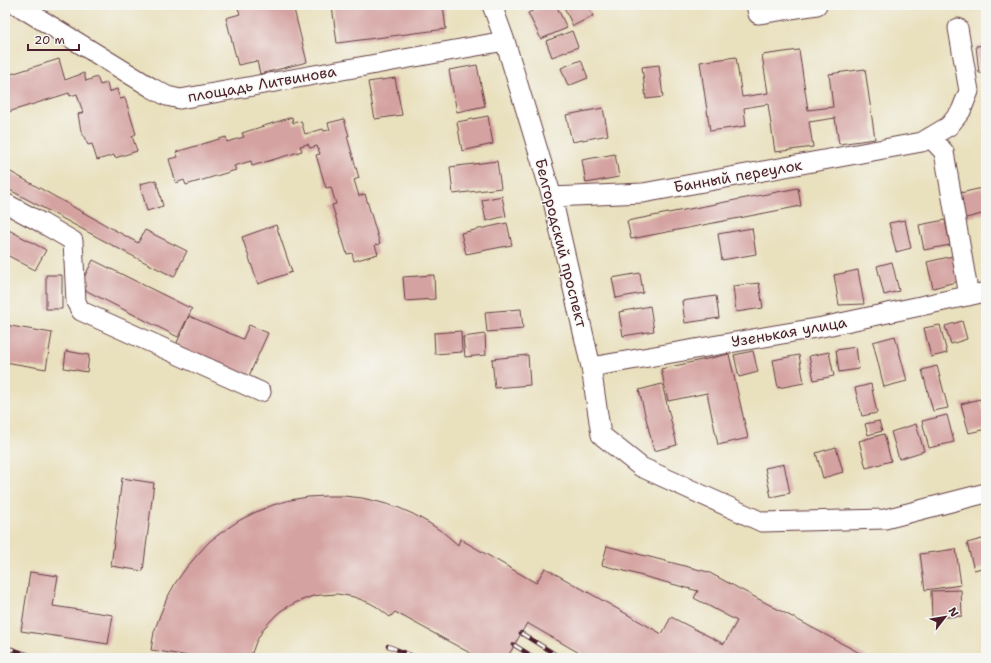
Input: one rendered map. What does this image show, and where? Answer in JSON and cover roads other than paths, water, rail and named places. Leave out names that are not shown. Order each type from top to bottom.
[{"type":"street","name":"площадь Литвинова","points":[[17,5],[152,88],[167,96],[180,99],[505,41]]},
{"type":"street","name":"Белгородский проспект","points":[[492,5],[505,41],[552,197],[591,367],[601,435],[642,467],[762,522],[885,519],[986,493]]},
{"type":"street","points":[[756,5],[758,14],[818,5]]},
{"type":"street","points":[[958,28],[969,91],[961,111],[949,126],[926,140],[944,152],[977,294]]},
{"type":"street","name":"Банный переулок","points":[[552,197],[643,193],[926,140]]},
{"type":"street","points":[[5,203],[73,241],[76,302],[81,311],[261,392]]},
{"type":"street","name":"Узенькая улица","points":[[591,367],[822,327],[977,294]]},
{"type":"railway","points":[[521,633],[561,658]]},
{"type":"railway","points":[[514,645],[535,658]]},
{"type":"railway","points":[[388,646],[418,658]]},
{"type":"railway","points":[[5,647],[38,658]]}]
